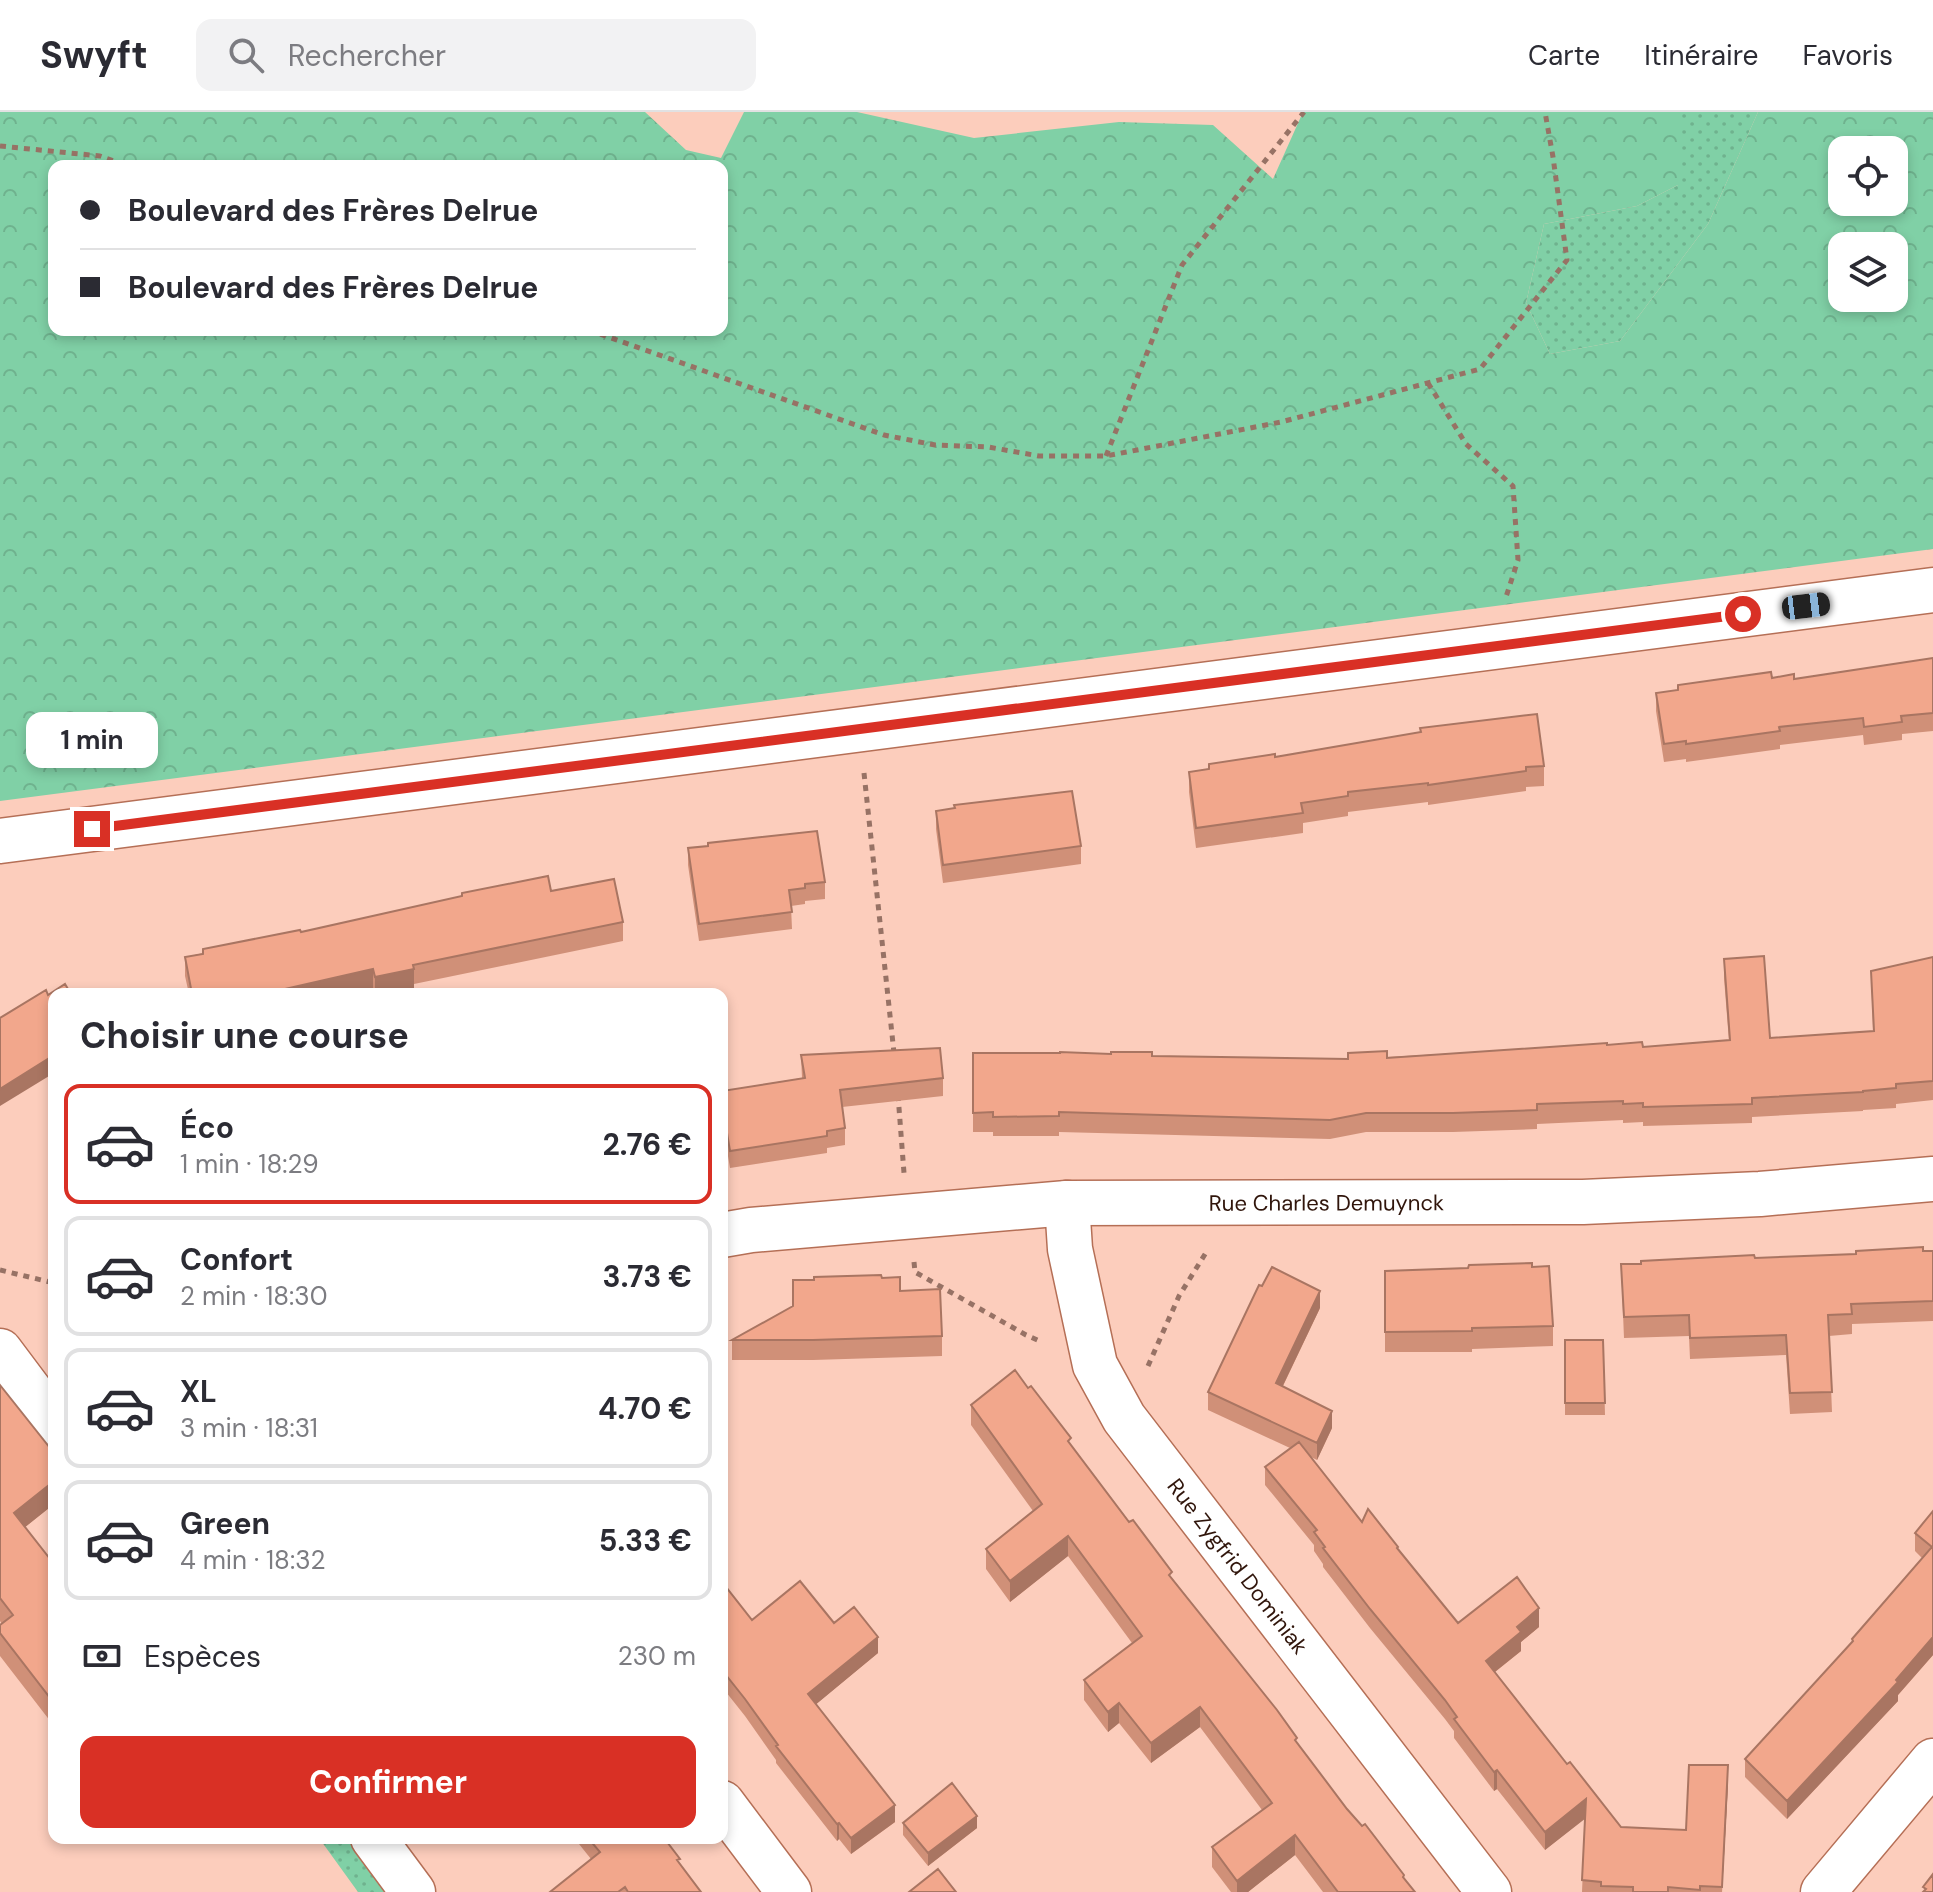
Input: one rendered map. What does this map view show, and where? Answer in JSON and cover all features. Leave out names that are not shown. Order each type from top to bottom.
[{"type":"street","points":[[0,841],[1933,590]]},
{"type":"street","name":"Rue Charles Demuynck","points":[[728,1234],[1067,1203],[1583,1202],[1760,1194],[1933,1179]]},
{"type":"street","name":"Rue Zygfrid Dominiak","points":[[1067,1203],[1070,1249],[1095,1365],[1124,1418],[1489,1892]]},
{"type":"street","points":[[0,1351],[48,1415]]},
{"type":"street","points":[[1823,1892],[1933,1761]]},
{"type":"street","points":[[728,1811],[789,1892]]},
{"type":"street","points":[[377,1844],[413,1892]]},
{"type":"path","points":[[1106,456],[1182,265],[1304,112]]},
{"type":"path","points":[[606,336],[884,435],[935,445],[988,447],[1039,456],[1106,456],[1281,422],[1480,369],[1567,260],[1545,112]]},
{"type":"path","points":[[0,146],[100,156],[111,160]]},
{"type":"path","points":[[1428,383],[1466,444],[1513,486],[1518,560],[1489,647]]},
{"type":"path","points":[[860,728],[895,1054]]},
{"type":"path","points":[[897,1084],[915,1272],[1026,1335],[1095,1365]]},
{"type":"path","points":[[1124,1418],[1179,1296],[1236,1202]]},
{"type":"path","points":[[0,1270],[48,1282]]},
{"type":"green space","points":[[0,112],[645,112],[686,150],[721,158],[744,112],[857,112],[974,138],[1119,122],[1213,125],[1273,179],[1303,112],[1678,112],[1678,185],[1637,206],[1544,224],[1526,303],[1550,354],[1620,341],[1708,224],[1758,112],[1933,112],[1933,549],[0,801]]},
{"type":"green space","points":[[1678,112],[1758,112],[1708,224],[1620,341],[1550,354],[1526,303],[1544,224],[1637,206],[1678,185]]},
{"type":"green space","points":[[323,1844],[354,1844],[390,1892],[358,1892]]},
{"type":"building","points":[[1933,658],[1933,713],[1901,716],[1902,722],[1864,727],[1863,718],[1779,727],[1780,731],[1686,744],[1686,741],[1664,744],[1656,693],[1678,690],[1678,685],[1771,672],[1772,678],[1794,674],[1794,679]]},
{"type":"building","points":[[1537,714],[1544,766],[1428,785],[1348,792],[1348,796],[1301,803],[1303,813],[1196,828],[1189,772],[1209,769],[1209,764],[1275,754],[1275,757],[1421,732],[1420,728]]},
{"type":"building","points":[[1072,791],[1081,846],[943,865],[936,811],[955,808],[954,805]]},
{"type":"building","points":[[817,831],[825,882],[789,890],[792,912],[699,924],[688,848]]},
{"type":"building","points":[[548,876],[551,891],[614,879],[623,922],[413,965],[414,969],[375,977],[373,969],[289,988],[191,988],[185,957],[203,954],[203,949],[301,932],[462,896],[462,893]]},
{"type":"building","points":[[1764,956],[1770,1038],[1874,1031],[1871,971],[1933,957],[1933,1081],[1896,1084],[1896,1088],[1863,1092],[1752,1098],[1752,1104],[1643,1107],[1643,1103],[1623,1104],[1623,1101],[1537,1104],[1537,1110],[1366,1113],[1330,1120],[1059,1112],[1059,1116],[993,1117],[993,1112],[973,1113],[973,1053],[1152,1052],[1152,1056],[1348,1059],[1348,1053],[1387,1051],[1387,1058],[1607,1043],[1642,1042],[1643,1047],[1730,1040],[1724,959]]},
{"type":"building","points":[[46,990],[48,1059],[0,1089],[0,1018]]},
{"type":"building","points":[[940,1048],[943,1078],[840,1090],[845,1128],[827,1131],[827,1136],[730,1151],[728,1090],[805,1078],[801,1055]]},
{"type":"building","points":[[1923,1247],[1923,1251],[1933,1251],[1933,1301],[1851,1304],[1852,1314],[1828,1315],[1832,1392],[1790,1393],[1786,1335],[1690,1338],[1689,1315],[1624,1317],[1621,1264],[1754,1255],[1755,1258],[1856,1254],[1856,1251]]},
{"type":"building","points":[[1532,1263],[1532,1267],[1549,1266],[1553,1326],[1385,1332],[1385,1271]]},
{"type":"building","points":[[1272,1267],[1320,1291],[1276,1383],[1332,1411],[1317,1443],[1208,1392],[1259,1285],[1262,1286]]},
{"type":"building","points":[[881,1275],[882,1278],[900,1277],[900,1291],[940,1289],[942,1336],[732,1340],[793,1306],[793,1280]]},
{"type":"building","points":[[1565,1340],[1603,1340],[1605,1403],[1565,1403]]},
{"type":"building","points":[[1015,1370],[1071,1438],[1068,1441],[1129,1522],[1133,1520],[1172,1572],[1169,1575],[1277,1710],[1297,1738],[1295,1740],[1347,1809],[1362,1826],[1365,1824],[1415,1892],[1338,1892],[1295,1835],[1237,1881],[1212,1847],[1272,1803],[1200,1707],[1151,1743],[1119,1703],[1108,1712],[1084,1680],[1142,1636],[1068,1536],[1010,1581],[986,1549],[1042,1504],[971,1405]]},
{"type":"building","points":[[0,1385],[48,1445],[48,1486],[14,1513],[48,1556],[48,1695],[0,1633],[0,1625],[13,1615],[0,1598]]},
{"type":"building","points":[[1299,1442],[1362,1522],[1368,1509],[1458,1623],[1517,1577],[1539,1608],[1517,1627],[1521,1632],[1486,1661],[1621,1827],[1686,1830],[1689,1765],[1728,1765],[1722,1887],[1700,1886],[1700,1890],[1668,1887],[1668,1892],[1633,1892],[1633,1887],[1601,1886],[1601,1882],[1582,1880],[1586,1799],[1545,1832],[1497,1770],[1494,1772],[1454,1719],[1457,1717],[1445,1700],[1370,1609],[1323,1548],[1314,1532],[1317,1530],[1265,1467]]},
{"type":"building","points":[[1933,1511],[1933,1637],[1896,1680],[1898,1682],[1787,1801],[1745,1759],[1853,1641],[1932,1547],[1915,1533]]},
{"type":"building","points":[[800,1581],[834,1623],[854,1607],[878,1637],[808,1694],[895,1805],[851,1838],[776,1746],[728,1678],[728,1590],[752,1620]]},
{"type":"building","points":[[952,1783],[977,1816],[928,1853],[903,1823]]},
{"type":"building","points":[[593,1844],[669,1844],[701,1892],[628,1892],[625,1887],[618,1892],[550,1892],[600,1852]]},
{"type":"building","points":[[938,1869],[956,1892],[909,1892]]},
{"type":"building","points":[[1933,1874],[1933,1892],[1923,1892],[1926,1889],[1923,1887]]},
{"type":"route","points":[[92,829],[1743,614]]}]
